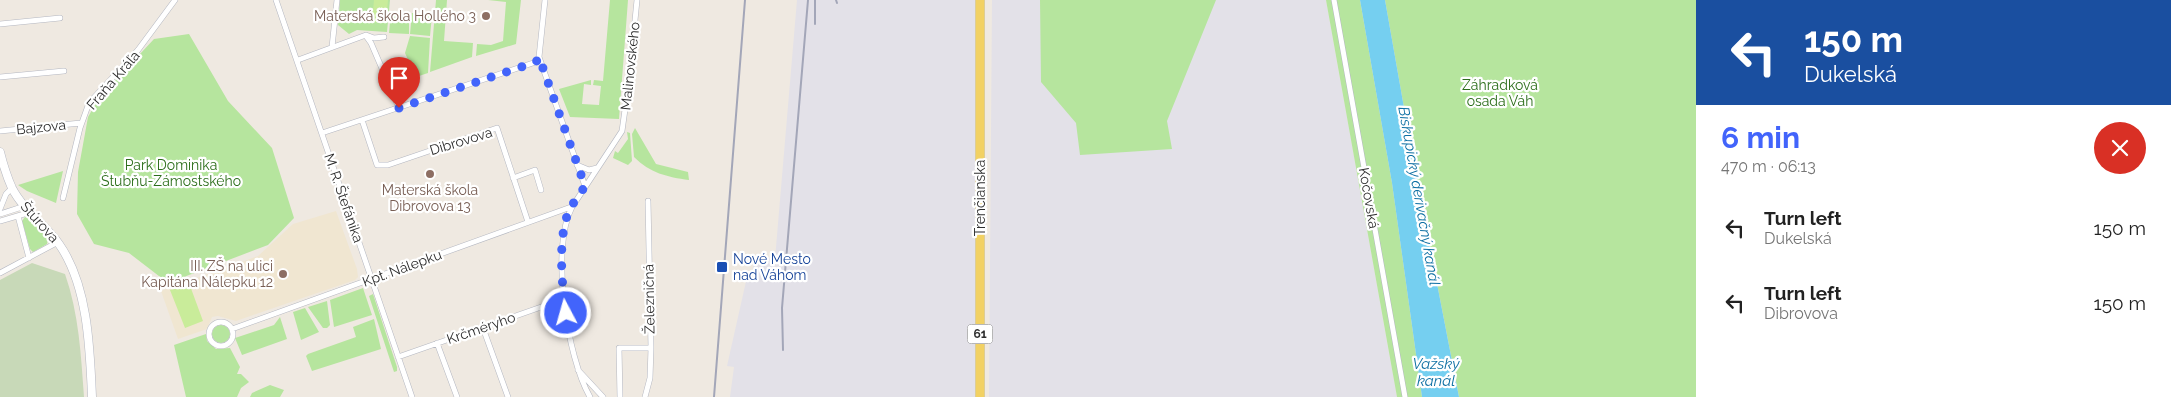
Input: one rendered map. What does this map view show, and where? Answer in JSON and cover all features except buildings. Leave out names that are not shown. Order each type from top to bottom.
[{"type":"main road","name":"Trenčianska","points":[[980,2],[980,397]]},
{"type":"main road","name":"Štúrova","points":[[0,152],[12,188],[58,242],[78,285],[86,323],[92,397]]},
{"type":"street","name":"Fraňa Kráľa","points":[[63,198],[84,112],[94,96],[138,50],[176,0]]},
{"type":"street","name":"M. R. Štefánika","points":[[276,0],[412,397]]},
{"type":"street","points":[[332,47],[337,0]]},
{"type":"street","points":[[545,0],[539,57],[585,186]]},
{"type":"street","name":"Malinovského","points":[[597,168],[622,131],[637,0]]},
{"type":"street","name":"Kočovská","points":[[1334,0],[1405,397]]},
{"type":"street","points":[[0,24],[60,18]]},
{"type":"street","points":[[298,60],[366,35],[374,38],[384,37]]},
{"type":"street","points":[[366,35],[399,108]]},
{"type":"street","points":[[322,133],[536,62],[539,57]]},
{"type":"street","points":[[0,76],[64,71]]},
{"type":"street","name":"Dibrovova","points":[[362,120],[377,165],[388,165],[497,128],[528,222]]},
{"type":"street","name":"Bajzova","points":[[0,131],[82,123]]},
{"type":"street","points":[[577,164],[589,170],[597,168]]},
{"type":"street","points":[[590,397],[583,384],[571,346],[564,299],[564,235],[567,216],[597,168]]},
{"type":"street","points":[[513,178],[535,170],[541,190]]},
{"type":"street","points":[[0,209],[6,194],[12,188]]},
{"type":"street","name":"Železničná","points":[[646,397],[650,378],[651,348],[648,201]]},
{"type":"street","name":"Kpt. Nálepku","points":[[232,329],[572,207]]},
{"type":"street","points":[[0,214],[16,209],[28,209]]},
{"type":"street","points":[[0,221],[18,216],[28,209]]},
{"type":"street","points":[[18,216],[29,258]]},
{"type":"street","points":[[0,273],[58,242]]},
{"type":"street","name":"Krčméryho","points":[[398,357],[564,299]]},
{"type":"street","name":"Kpt. Nálepku","points":[[218,322],[226,323],[232,329],[231,340],[223,345],[216,344],[210,336],[210,328],[218,322]]},
{"type":"street","points":[[483,328],[508,397]]},
{"type":"street","points":[[437,343],[457,397]]},
{"type":"street","points":[[620,397],[619,348],[651,348]]},
{"type":"street","points":[[578,370],[603,397]]},
{"type":"shaded area","points":[[797,0],[980,0],[984,397],[730,397],[734,367],[727,366],[747,277],[752,277],[754,256],[775,259]]},
{"type":"shaded area","points":[[992,0],[1326,0],[1397,397],[989,397]]},
{"type":"shaded area","name":"III. ZŠ na ulici Kapitána Nálepku 12","points":[[336,211],[357,269],[358,277],[355,280],[236,321],[218,316],[212,317],[207,329],[178,339],[161,291],[258,256],[293,224]]},
{"type":"green space","points":[[340,0],[390,0],[387,32],[357,30],[349,34],[338,25]]},
{"type":"green space","points":[[374,0],[388,0],[386,23],[372,22]]},
{"type":"green space","points":[[436,0],[447,0],[444,41],[473,43],[472,57],[430,72]]},
{"type":"green space","points":[[488,0],[521,0],[516,44],[476,56],[477,44],[491,45],[503,41],[506,2]]},
{"type":"green space","points":[[610,0],[628,0],[619,119],[570,117],[559,89],[591,80],[591,85],[584,84],[582,104],[599,105],[601,86],[593,85],[594,80],[603,81]]},
{"type":"green space","points":[[1040,0],[1216,0],[1167,121],[1172,149],[1080,155],[1076,123],[1041,82]]},
{"type":"green space","points":[[1326,0],[1360,0],[1392,183],[1422,397],[1397,397]]},
{"type":"green space","name":"Záhradková osada Váh","points":[[1385,0],[1696,0],[1696,397],[1459,397],[1415,170]]},
{"type":"green space","points":[[391,11],[400,12],[400,21],[409,22],[409,34],[389,33]]},
{"type":"green space","points":[[412,13],[432,15],[430,36],[410,34]]},
{"type":"green space","name":"Park Dominika Štubňu-Zámostského","points":[[189,34],[228,101],[272,148],[294,218],[268,245],[168,283],[129,253],[94,244],[77,214],[78,172],[88,117],[96,103],[154,39]]},
{"type":"green space","points":[[410,36],[430,38],[428,73],[416,77],[405,53]]},
{"type":"green space","points":[[635,128],[656,164],[688,172],[689,180],[653,171],[634,157],[632,134]]},
{"type":"green space","points":[[627,132],[630,133],[632,161],[628,165],[613,158],[615,151],[618,153],[628,139]]},
{"type":"green space","points":[[63,171],[56,203],[27,191],[18,185]]},
{"type":"green space","points":[[25,217],[30,218],[48,240],[47,244],[33,252],[30,249],[22,221]]},
{"type":"green space","points":[[32,263],[65,274],[76,319],[84,397],[0,397],[0,280]]},
{"type":"green space","points":[[189,283],[203,321],[185,328],[170,290]]},
{"type":"green space","points":[[363,288],[372,315],[334,327],[330,300]]},
{"type":"green space","points":[[373,294],[397,367],[397,371],[394,372],[369,296]]},
{"type":"green space","points":[[327,301],[330,325],[327,328],[323,328],[308,307]]},
{"type":"green space","points":[[305,308],[319,332],[301,340],[293,312]]},
{"type":"green space","points":[[280,317],[287,339],[242,355],[235,338],[274,325]]},
{"type":"green space","points":[[374,319],[381,349],[312,371],[306,356],[308,354],[356,337],[353,327]]},
{"type":"green space","points":[[221,325],[227,328],[230,334],[227,340],[221,343],[215,340],[212,334],[215,328]]},
{"type":"green space","points":[[206,334],[207,341],[216,349],[230,348],[240,367],[237,374],[241,374],[249,382],[241,388],[237,397],[186,397],[174,345]]},
{"type":"green space","points":[[270,385],[284,390],[280,397],[250,397],[252,393]]},
{"type":"water","name":"Važský kanál","points":[[1360,0],[1385,0],[1415,170],[1459,397],[1422,397],[1392,183]]},
{"type":"railway","points":[[714,397],[745,0]]},
{"type":"railway","points":[[783,350],[782,308],[808,0]]},
{"type":"railway","points":[[815,0],[815,24]]},
{"type":"place","name":"Materská škola Hollého 3","points":[[486,16]]},
{"type":"place","name":"Materská škola Dibrovova 13","points":[[430,174]]},
{"type":"place","name":"Nové Mesto nad Váhom","points":[[722,267]]},
{"type":"place","name":"III. ZŠ na ulici Kapitána Nálepku 12","points":[[283,274]]},
{"type":"route","points":[[399,108],[536,62],[539,57],[544,66],[585,186],[567,216],[565,227],[563,266],[566,313]]},
{"type":"water label","name":"Biskupický derivačný kanál","points":[[1419,196]]}]
